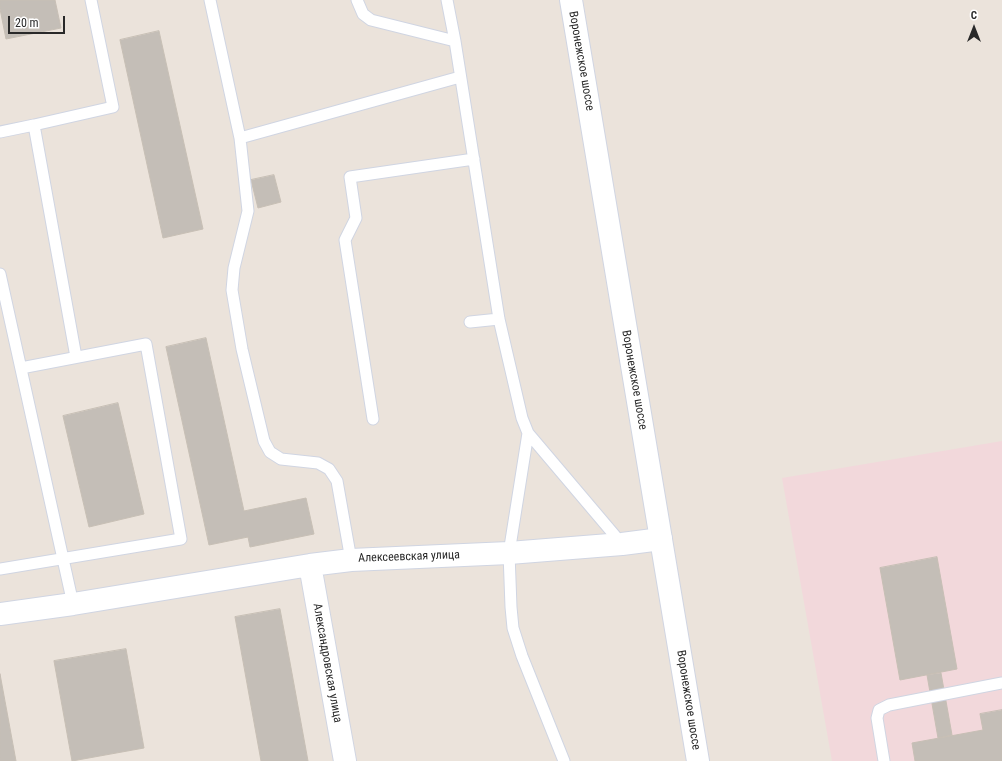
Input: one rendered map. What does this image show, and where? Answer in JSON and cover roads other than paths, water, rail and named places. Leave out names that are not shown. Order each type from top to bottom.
[{"type":"street","name":"Воронежское шоссе","points":[[570,0],[698,761]]},
{"type":"street","name":"Алексеевская улица","points":[[0,614],[73,604],[310,565],[351,560],[509,553],[661,540]]},
{"type":"street","name":"Александровская улица","points":[[310,565],[345,761]]},
{"type":"lane","points":[[0,132],[113,107],[90,0]]},
{"type":"lane","points":[[210,0],[240,138],[248,211],[234,268],[232,290],[242,349],[264,441],[270,452],[281,459],[318,463],[329,469],[337,481],[351,560]]},
{"type":"lane","points":[[357,0],[363,14],[371,20],[455,41]]},
{"type":"lane","points":[[447,0],[500,318],[522,418],[528,433],[622,544]]},
{"type":"lane","points":[[240,138],[460,77]]},
{"type":"lane","points":[[34,125],[76,357]]},
{"type":"lane","points":[[373,418],[345,240],[356,218],[350,176],[474,159]]},
{"type":"lane","points":[[0,274],[73,604]]},
{"type":"lane","points":[[470,322],[500,318]]},
{"type":"lane","points":[[0,569],[181,538],[146,344],[21,368]]},
{"type":"lane","points":[[528,433],[509,553],[513,628],[522,656],[564,761]]},
{"type":"lane","points":[[884,761],[877,718],[879,710],[889,705],[1002,683]]}]
